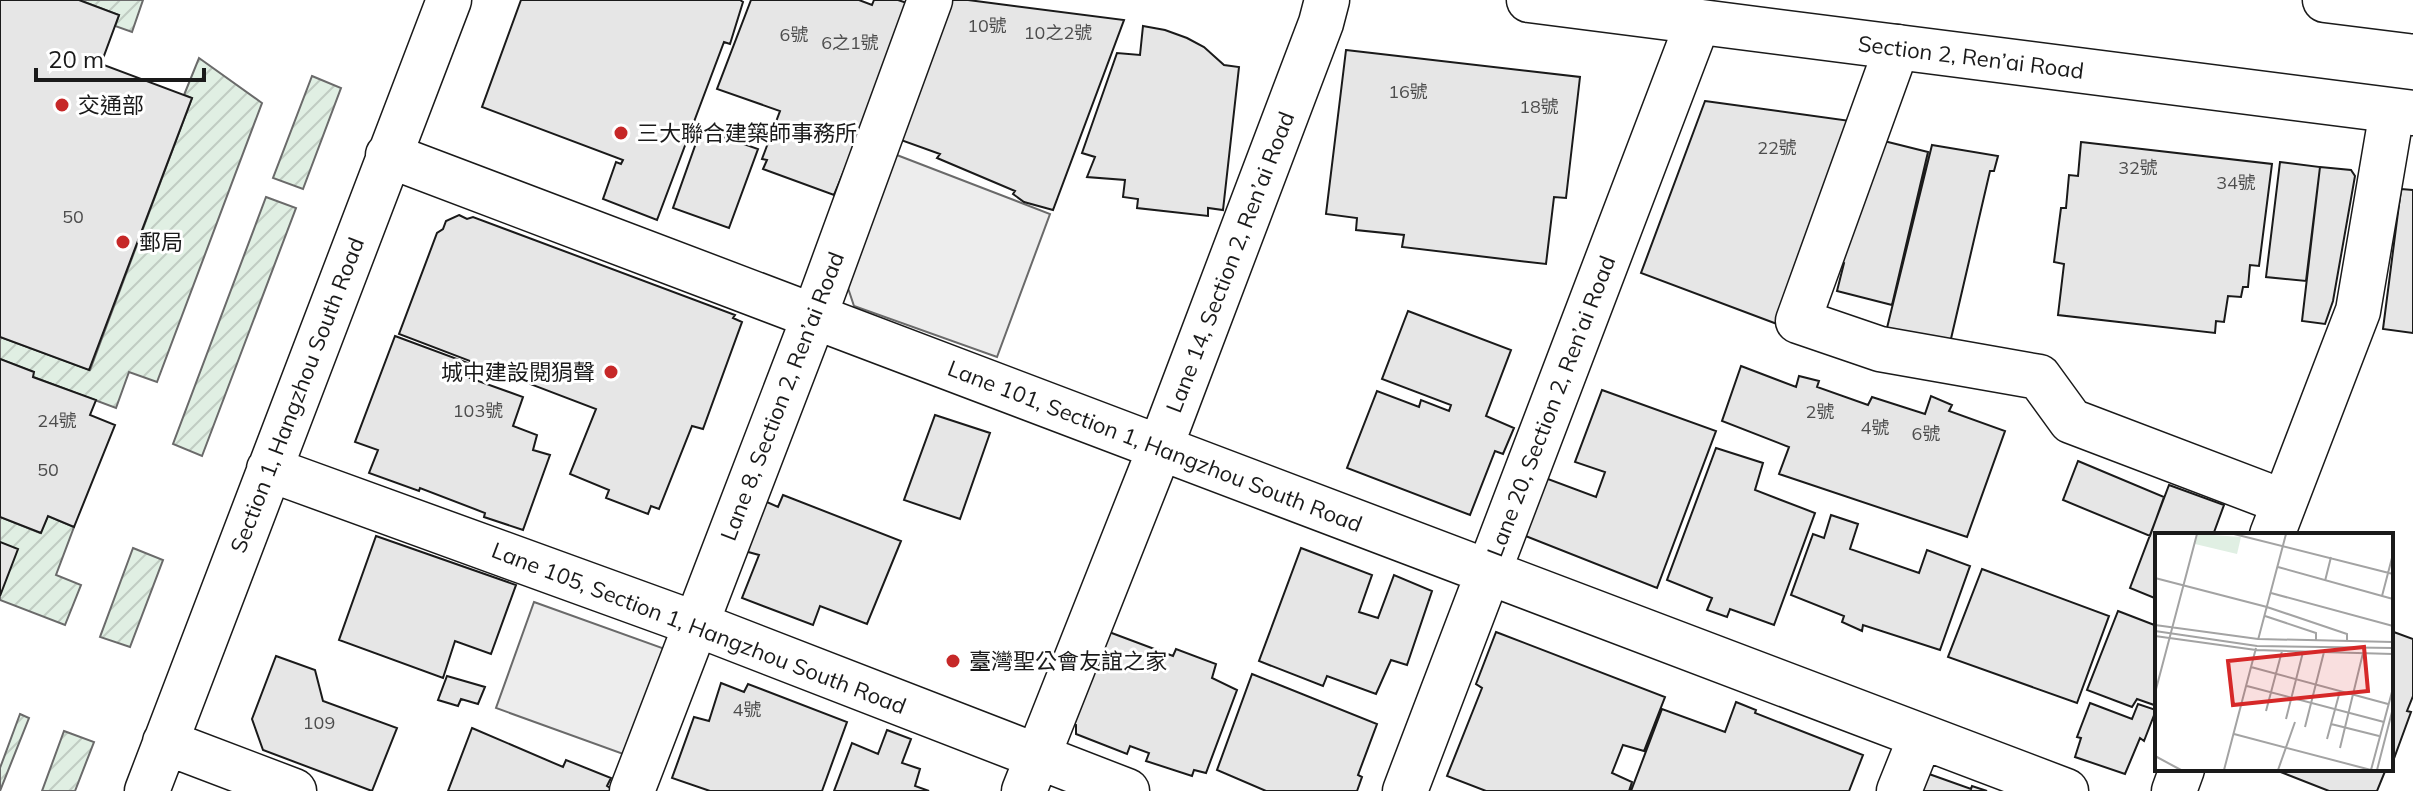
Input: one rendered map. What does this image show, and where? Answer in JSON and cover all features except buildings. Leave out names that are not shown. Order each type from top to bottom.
[{"type":"street","name":"Section 1, Hangzhou South Road","points":[[147,791],[449,0]]},
{"type":"street","name":"Lane 8, Section 2, Ren’ai Road","points":[[632,791],[814,317],[930,0]]},
{"type":"street","name":"Lane 14, Section 2, Ren’ai Road","points":[[1030,774],[1160,448],[1316,37],[1327,0]]},
{"type":"street","name":"Section 2, Ren’ai Road","points":[[1529,0],[2402,112]]},
{"type":"street","points":[[2325,0],[2413,11]]},
{"type":"street","name":"Lane 20, Section 2, Ren’ai Road","points":[[1405,791],[1698,22]]},
{"type":"street","points":[[1897,47],[1798,321],[1880,349],[2039,377],[2071,421],[2278,519],[2358,311],[2402,112]]},
{"type":"street","name":"Lane 101, Section 1, Hangzhou South Road","points":[[388,155],[2066,791]]},
{"type":"street","name":"Lane 105, Section 1, Hangzhou South Road","points":[[269,469],[696,624],[1030,774],[1127,791]]},
{"type":"street","points":[[1899,791],[1921,736]]},
{"type":"street","points":[[165,742],[294,791]]},
{"type":"street","points":[[2174,791],[2181,771]]},
{"type":"green space","points":[[79,0],[143,0],[132,32],[115,26],[119,15]]},
{"type":"green space","points":[[199,58],[262,103],[157,382],[129,372],[116,408],[33,377],[33,372],[0,359],[0,337],[90,370],[192,98],[184,95]]},
{"type":"green space","points":[[312,76],[341,88],[303,189],[273,178]]},
{"type":"green space","points":[[266,197],[296,208],[202,456],[173,444]]},
{"type":"green space","points":[[48,516],[74,527],[56,575],[81,585],[65,625],[0,600],[0,517],[40,533]]},
{"type":"green space","points":[[133,548],[163,560],[130,647],[100,637]]},
{"type":"green space","points":[[20,714],[29,718],[0,791],[0,768]]},
{"type":"green space","points":[[64,731],[94,742],[75,791],[42,791]]},
{"type":"shaded area","points":[[889,152],[1050,214],[997,357],[854,306],[844,276]]},
{"type":"shaded area","points":[[534,602],[665,649],[626,755],[496,708]]},
{"type":"place","name":"交通部","points":[[62,105]]},
{"type":"place","name":"三大聯合建築師事務所","points":[[621,133]]},
{"type":"place","name":"郵局","points":[[123,242]]},
{"type":"place","name":"城中建設閱狷聲","points":[[611,372]]},
{"type":"place","name":"臺灣聖公會友誼之家","points":[[953,661]]}]
